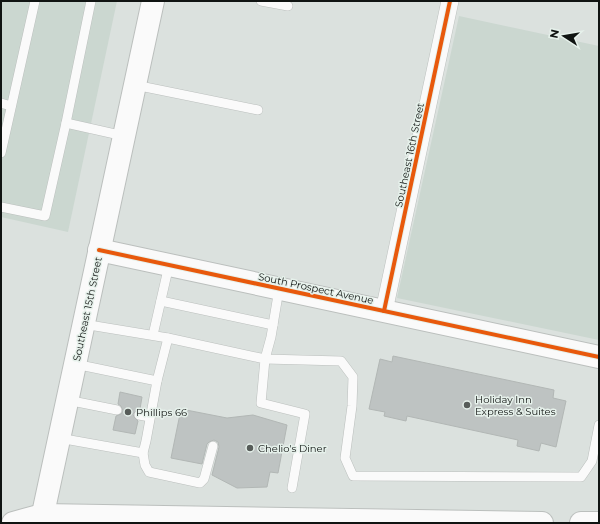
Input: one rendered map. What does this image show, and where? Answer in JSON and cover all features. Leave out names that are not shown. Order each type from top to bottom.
[{"type":"main road","name":"Southeast 15th Street","points":[[41,519],[153,1]]},
{"type":"main road","name":"South Prospect Avenue","points":[[99,250],[599,357]]},
{"type":"main road","points":[[13,523],[41,519],[542,523]]},
{"type":"main road","points":[[581,523],[599,523]]},
{"type":"street","name":"Southeast 16th Street","points":[[384,312],[450,1]]},
{"type":"lane","points":[[1,153],[35,1]]},
{"type":"lane","points":[[1,207],[45,216],[91,1]]},
{"type":"lane","points":[[261,1],[288,6]]},
{"type":"lane","points":[[135,85],[258,110]]},
{"type":"lane","points":[[1,103],[11,106]]},
{"type":"lane","points":[[66,123],[124,136]]},
{"type":"lane","points":[[153,336],[169,265]]},
{"type":"lane","points":[[279,289],[265,359],[261,403],[305,414],[292,488]]},
{"type":"lane","points":[[161,300],[273,325]]},
{"type":"lane","points":[[83,324],[168,338],[265,359],[341,361],[353,377],[352,406],[345,458],[353,476],[581,477],[592,461],[599,425]]},
{"type":"lane","points":[[168,338],[157,380],[143,453],[145,465],[149,472],[200,483],[204,479],[212,446]]},
{"type":"lane","points":[[74,364],[157,380]]},
{"type":"lane","points":[[67,400],[117,410]]},
{"type":"lane","points":[[139,415],[150,417]]},
{"type":"lane","points":[[59,438],[143,453]]},
{"type":"shaded area","points":[[1,1],[117,1],[68,232],[1,217]]},
{"type":"shaded area","points":[[459,16],[599,46],[599,340],[397,298]]},
{"type":"building","name":"Holiday Inn Express & Suites","points":[[393,356],[554,390],[553,398],[566,401],[556,447],[541,443],[539,451],[517,446],[518,440],[407,416],[406,421],[384,416],[385,412],[369,409],[380,359],[392,362]]},
{"type":"building","name":"Phillips 66","points":[[120,392],[142,397],[140,409],[133,414],[138,421],[135,434],[113,430],[116,416],[121,414],[123,411],[121,406],[118,404]]},
{"type":"building","name":"Chelio's Diner","points":[[181,409],[227,418],[253,415],[287,425],[278,473],[270,472],[267,487],[237,488],[212,475],[219,447],[218,442],[214,440],[207,444],[202,464],[171,458]]},
{"type":"cycle path","points":[[384,311],[450,1]]},
{"type":"cycle path","points":[[99,250],[599,357]]},
{"type":"place","name":"Holiday Inn Express & Suites","points":[[467,405]]},
{"type":"place","name":"Phillips 66","points":[[128,412]]},
{"type":"place","name":"Chelio's Diner","points":[[250,448]]}]
